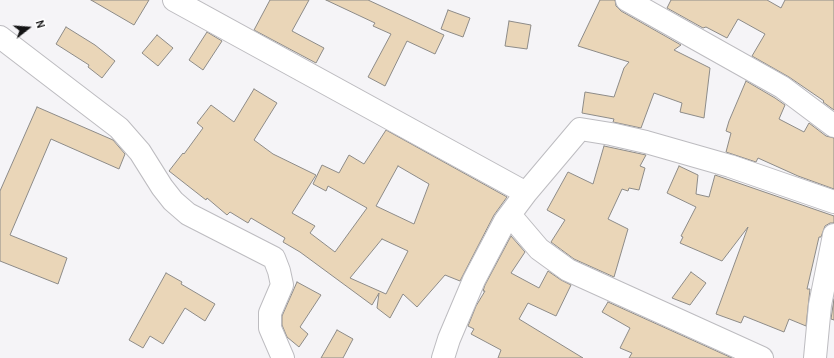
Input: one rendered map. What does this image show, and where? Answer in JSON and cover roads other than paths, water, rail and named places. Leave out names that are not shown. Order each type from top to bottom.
[{"type":"street","points":[[174,0],[526,192]]},
{"type":"street","points":[[627,0],[782,87],[834,126]]},
{"type":"street","points":[[0,37],[119,128],[140,152],[162,187],[174,202],[188,214],[274,258],[279,270],[282,285],[270,313],[270,328],[283,358]]},
{"type":"street","points":[[443,358],[449,339],[474,280],[510,215],[526,192],[580,129],[632,139],[730,166],[834,202]]},
{"type":"street","points":[[510,215],[539,249],[568,270],[762,358]]},
{"type":"street","points":[[815,358],[820,306],[833,243]]}]
